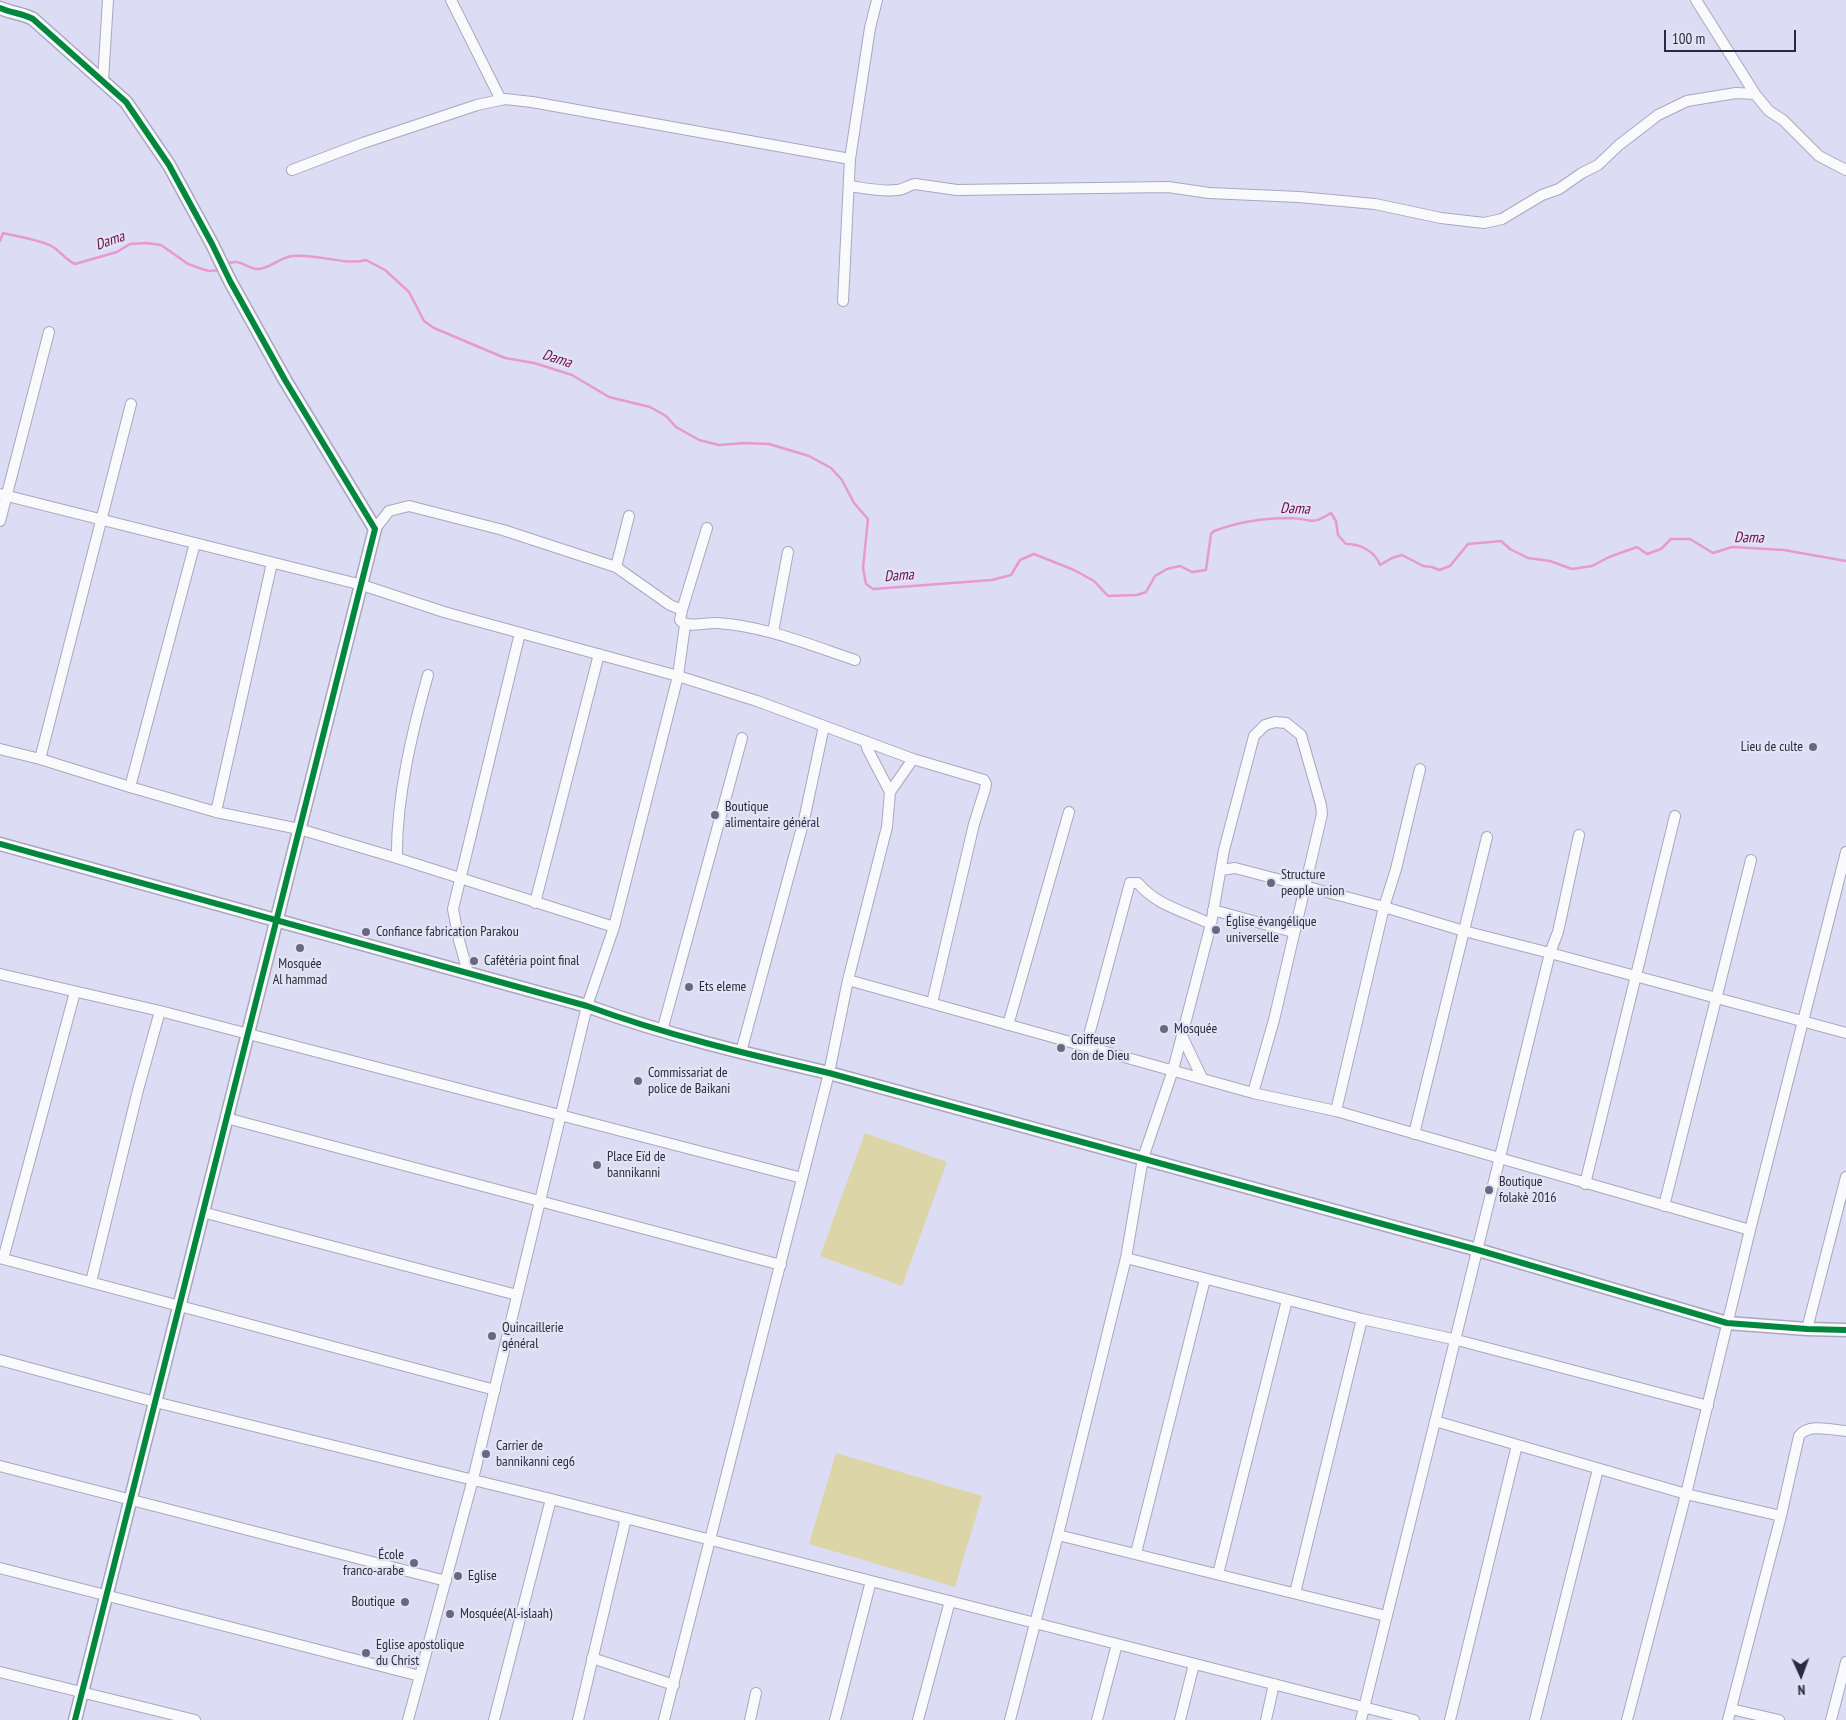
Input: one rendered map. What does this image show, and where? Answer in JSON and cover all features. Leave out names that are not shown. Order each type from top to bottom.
[{"type":"street","points":[[103,81],[108,0]]},
{"type":"street","points":[[451,0],[501,100]]},
{"type":"street","points":[[843,301],[850,159],[870,28],[877,0]]},
{"type":"street","points":[[1696,0],[1755,94],[1769,111],[1784,120],[1819,156],[1846,170]]},
{"type":"street","points":[[0,8],[9,12],[23,14],[33,19],[126,102],[169,165],[285,380],[375,529]]},
{"type":"street","points":[[849,186],[889,190],[899,190],[908,185],[915,184],[957,190],[1168,187],[1200,192],[1299,197],[1375,204],[1441,218],[1484,223],[1502,219],[1542,195],[1559,190],[1598,165],[1619,145],[1658,115],[1687,101],[1736,93],[1755,94]]},
{"type":"street","points":[[292,170],[363,143],[477,105],[501,100],[542,104],[850,159]]},
{"type":"street","points":[[0,521],[3,495],[49,332]]},
{"type":"street","points":[[40,759],[131,404]]},
{"type":"street","points":[[3,495],[362,585],[444,612],[678,676],[756,701],[913,759],[984,780],[986,784],[974,824],[932,1003]]},
{"type":"street","points":[[75,1720],[375,529],[389,510],[409,506],[503,530],[616,567],[670,606],[682,610]]},
{"type":"street","points":[[616,567],[629,516]]},
{"type":"street","points":[[685,625],[680,620],[682,610],[707,528]]},
{"type":"street","points":[[130,787],[195,543]]},
{"type":"street","points":[[773,632],[788,552]]},
{"type":"street","points":[[216,812],[272,563]]},
{"type":"street","points":[[685,625],[707,622],[732,624],[773,632],[855,660]]},
{"type":"street","points":[[408,1720],[473,1480],[587,1006],[614,927],[678,676],[685,625]]},
{"type":"street","points":[[468,973],[453,909],[520,633]]},
{"type":"street","points":[[535,902],[599,654]]},
{"type":"street","points":[[397,858],[398,816],[416,720],[428,675]]},
{"type":"street","points":[[1010,1720],[1036,1623],[1126,1258],[1143,1158],[1173,1070],[1182,1036],[1211,924],[1224,850],[1254,736],[1264,726],[1275,722],[1286,723],[1301,735],[1322,814],[1274,1020],[1253,1093]]},
{"type":"street","points":[[741,1052],[804,820],[824,726]]},
{"type":"street","points":[[662,1031],[742,738]]},
{"type":"street","points":[[865,741],[890,792]]},
{"type":"street","points":[[0,749],[40,759],[216,812],[299,830],[397,858],[460,880],[614,927]]},
{"type":"street","points":[[664,1720],[829,1073],[848,980],[887,827],[890,792],[913,759]]},
{"type":"street","points":[[1336,1111],[1384,908],[1396,870],[1420,769]]},
{"type":"street","points":[[1008,1025],[1069,812]]},
{"type":"street","points":[[1585,1184],[1675,816]]},
{"type":"street","points":[[1361,1720],[1457,1340],[1499,1158],[1550,953],[1558,932],[1579,835]]},
{"type":"street","points":[[1414,1134],[1487,837]]},
{"type":"street","points":[[0,844],[587,1006],[639,1025],[829,1073],[1143,1158],[1478,1250],[1728,1323],[1846,1330]]},
{"type":"street","points":[[1627,1720],[1686,1494],[1750,1230],[1846,852]]},
{"type":"street","points":[[1664,1206],[1751,860]]},
{"type":"street","points":[[1221,870],[1235,868],[1846,1033]]},
{"type":"street","points":[[1086,1046],[1130,883],[1138,883],[1147,894],[1162,904],[1211,924]]},
{"type":"street","points":[[1213,910],[1293,932]]},
{"type":"street","points":[[0,974],[160,1011],[802,1178]]},
{"type":"street","points":[[848,980],[1253,1093],[1336,1111],[1750,1230]]},
{"type":"street","points":[[75,992],[2,1258],[495,1390]]},
{"type":"street","points":[[91,1282],[138,1090],[160,1011]]},
{"type":"street","points":[[1182,1036],[1202,1078]]},
{"type":"street","points":[[226,1118],[781,1265]]},
{"type":"street","points":[[1807,1329],[1846,1176]]},
{"type":"street","points":[[202,1212],[517,1295]]},
{"type":"street","points":[[1126,1258],[1362,1319],[1457,1340],[1708,1406]]},
{"type":"street","points":[[1136,1553],[1205,1279]]},
{"type":"street","points":[[1218,1574],[1287,1300]]},
{"type":"street","points":[[1294,1593],[1362,1319]]},
{"type":"street","points":[[0,1360],[155,1402],[551,1499],[1414,1720]]},
{"type":"street","points":[[1435,1421],[1686,1494],[1781,1516]]},
{"type":"street","points":[[1728,1720],[1781,1516],[1798,1436],[1802,1431],[1809,1428],[1846,1432]]},
{"type":"street","points":[[1450,1720],[1516,1445]]},
{"type":"street","points":[[0,1466],[446,1581]]},
{"type":"street","points":[[1535,1720],[1598,1469]]},
{"type":"street","points":[[494,1720],[551,1499]]},
{"type":"street","points":[[578,1720],[626,1518]]},
{"type":"street","points":[[1058,1535],[1386,1616]]},
{"type":"street","points":[[0,1568],[420,1676]]},
{"type":"street","points":[[835,1720],[871,1581]]},
{"type":"street","points":[[918,1720],[950,1601]]},
{"type":"street","points":[[1096,1720],[1117,1644]]},
{"type":"street","points":[[592,1658],[674,1685]]},
{"type":"street","points":[[1832,1720],[1846,1662]]},
{"type":"street","points":[[1180,1720],[1194,1664]]},
{"type":"street","points":[[0,1672],[83,1692],[157,1716],[194,1720]]},
{"type":"street","points":[[1266,1720],[1274,1684]]},
{"type":"street","points":[[750,1720],[756,1693]]},
{"type":"street","points":[[1731,1709],[1779,1720]]},
{"type":"shaded area","points":[[865,1133],[947,1162],[902,1286],[820,1256]]},
{"type":"shaded area","points":[[836,1453],[982,1496],[955,1587],[809,1544]]},
{"type":"waterway","name":"Dama","points":[[0,241],[3,233],[44,243],[53,247],[75,264],[117,252],[130,244],[147,243],[161,245],[188,264],[209,271],[220,270]]},
{"type":"waterway","name":"Dama","points":[[226,265],[235,262],[259,269],[292,256],[311,256],[349,261],[366,260],[385,270],[409,292],[424,321],[434,328],[505,358],[534,363],[572,375],[609,397],[650,407],[666,416],[676,427],[699,440],[719,445],[769,444],[809,456],[831,468],[842,480],[854,503],[868,519],[863,568],[866,584],[873,589],[992,580],[1011,575],[1020,560],[1034,554],[1074,570],[1094,581],[1108,596],[1137,595],[1146,592],[1155,576],[1167,569],[1180,566],[1192,572],[1206,570],[1211,534],[1214,531],[1232,525],[1271,519],[1291,518],[1315,521],[1331,513],[1336,521],[1338,535],[1346,544],[1357,545],[1371,552],[1380,565],[1402,555],[1423,566],[1439,570],[1450,566],[1468,544],[1501,541],[1510,549],[1528,558],[1550,561],[1572,569],[1592,566],[1609,557],[1637,547],[1647,554],[1661,549],[1671,539],[1690,539],[1713,553],[1732,547],[1784,550],[1846,561]]},
{"type":"cycle path","points":[[0,8],[33,19],[126,102],[169,165],[285,380],[375,529],[75,1720]]},
{"type":"cycle path","points":[[0,844],[587,1006],[707,1043],[829,1073],[1478,1250],[1727,1323],[1846,1330]]},
{"type":"place","name":"Lieu de culte","points":[[1813,747]]},
{"type":"place","name":"Boutique alimentaire général","points":[[715,815]]},
{"type":"place","name":"Structure people union","points":[[1271,883]]},
{"type":"place","name":"Église évangélique universelle","points":[[1216,930]]},
{"type":"place","name":"Confiance fabrication Parakou","points":[[366,932]]},
{"type":"place","name":"Mosquée Al hammad","points":[[300,948]]},
{"type":"place","name":"Cafétéria point final","points":[[474,961]]},
{"type":"place","name":"Ets eleme","points":[[689,987]]},
{"type":"place","name":"Mosquée","points":[[1164,1029]]},
{"type":"place","name":"Coiffeuse don de Dieu","points":[[1061,1048]]},
{"type":"place","name":"Commissariat de police de Baikani","points":[[638,1081]]},
{"type":"place","name":"Place Eïd de bannikanni","points":[[597,1165]]},
{"type":"place","name":"Boutique folakè 2016","points":[[1489,1190]]},
{"type":"place","name":"Quincaillerie général","points":[[492,1336]]},
{"type":"place","name":"Carrier de bannikanni ceg6","points":[[486,1454]]},
{"type":"place","name":"École franco-arabe","points":[[414,1563]]},
{"type":"place","name":"Eglise","points":[[458,1576]]},
{"type":"place","name":"Boutique","points":[[405,1602]]},
{"type":"place","name":"Mosquée(Al-islaah)","points":[[450,1614]]},
{"type":"place","name":"Eglise apostolique du Christ","points":[[366,1653]]}]
